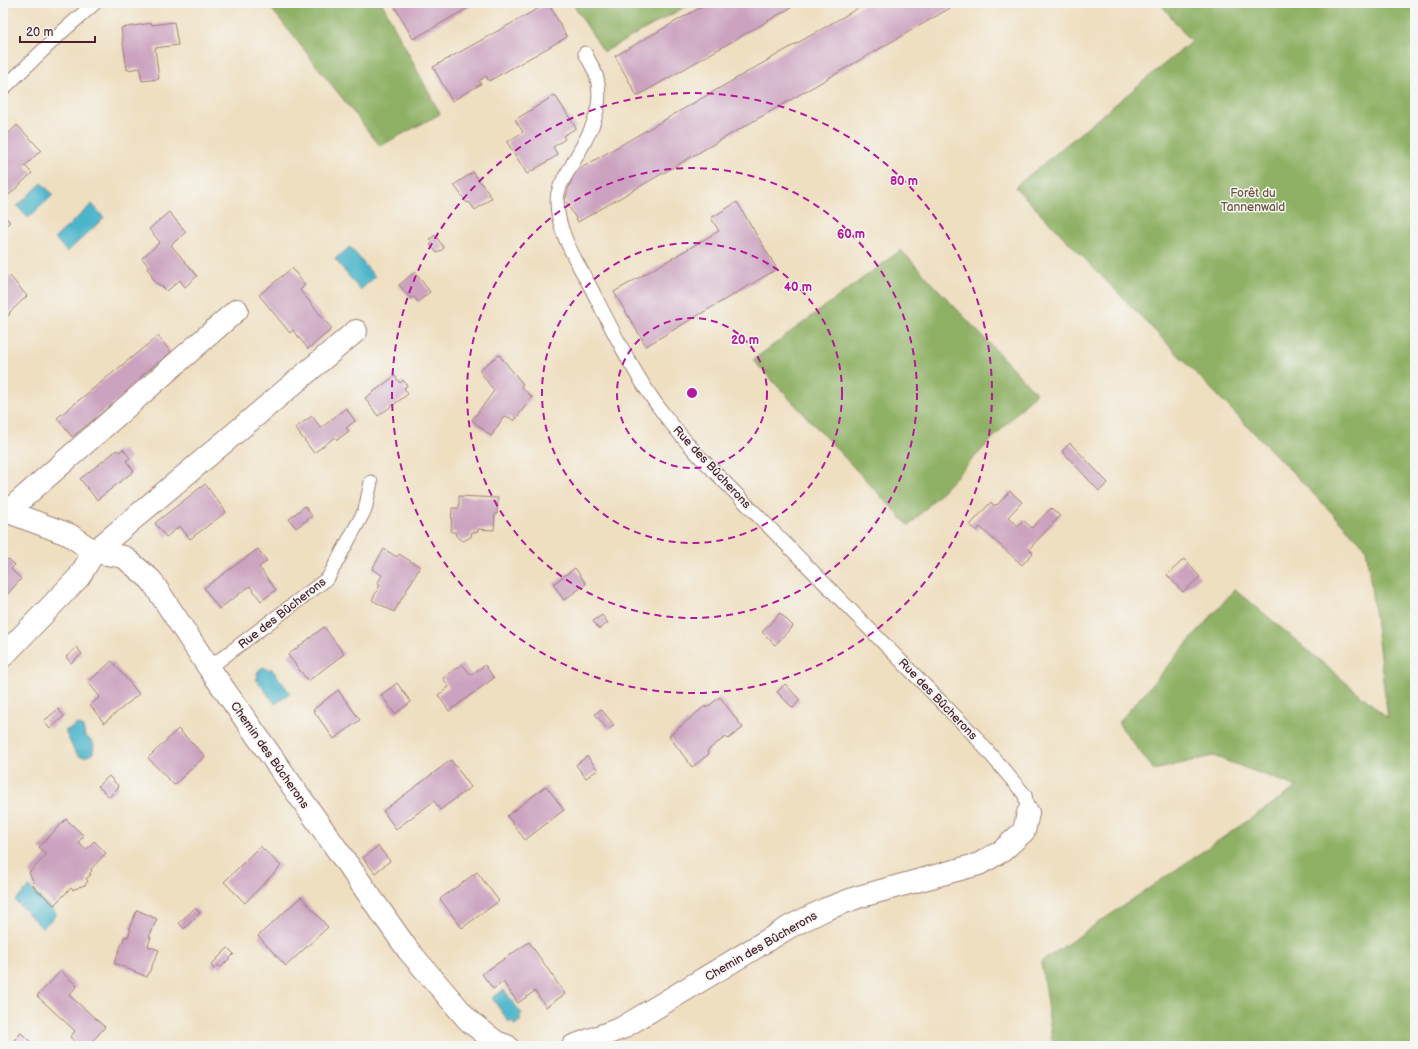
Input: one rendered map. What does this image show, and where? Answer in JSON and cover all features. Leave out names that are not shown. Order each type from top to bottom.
[{"type":"street","points":[[5,510],[237,310]]},
{"type":"street","points":[[3,656],[79,577],[94,552],[356,331]]},
{"type":"street","name":"Chemin des Bûcherons","points":[[5,510],[70,535],[94,552],[124,557],[151,580],[209,668],[408,950],[469,1021],[496,1042],[507,1046]]},
{"type":"street","name":"Chemin des Bûcherons","points":[[573,1046],[622,1028],[791,926],[826,909],[858,897],[979,864],[1002,852],[1024,831],[1028,814]]},
{"type":"lane","points":[[3,89],[63,30],[95,3]]},
{"type":"lane","name":"Rue des Bûcherons","points":[[585,54],[596,77],[600,96],[597,114],[592,128],[560,186],[557,201],[559,216],[563,231],[575,258],[631,364],[663,414],[698,455],[974,735],[1024,795],[1028,814]]},
{"type":"lane","name":"Rue des Bûcherons","points":[[209,668],[328,578],[365,510],[372,482]]},
{"type":"green space","points":[[267,3],[382,3],[440,114],[380,146]]},
{"type":"green space","points":[[572,3],[692,3],[604,52]]},
{"type":"green space","name":"Forêt du Tannenwald","points":[[1160,3],[1415,3],[1415,1046],[1053,1046],[1041,962],[1297,787],[1213,756],[1154,770],[1118,723],[1235,589],[1388,718],[1366,548],[1015,187],[1191,42]]},
{"type":"green space","points":[[901,250],[1036,393],[909,526],[753,360]]},
{"type":"water","points":[[42,183],[53,195],[28,218],[17,206]]},
{"type":"water","points":[[92,204],[104,218],[67,252],[55,238]]},
{"type":"water","points":[[350,247],[375,277],[360,290],[335,259]]},
{"type":"water","points":[[263,667],[269,670],[271,668],[290,693],[275,704],[256,679],[258,677],[257,675],[259,670]]},
{"type":"water","points":[[79,724],[83,727],[85,736],[92,741],[94,745],[93,753],[82,757],[75,751],[66,734],[66,730]]},
{"type":"water","points":[[29,887],[57,914],[42,928],[15,901]]},
{"type":"water","points":[[504,990],[522,1014],[519,1016],[521,1020],[515,1025],[512,1021],[509,1022],[492,998]]},
{"type":"building","points":[[397,3],[477,3],[413,39],[394,5]]},
{"type":"building","points":[[548,3],[567,37],[489,81],[486,76],[479,81],[481,84],[452,101],[433,67]]},
{"type":"building","points":[[708,3],[799,3],[637,96],[615,56]]},
{"type":"building","points":[[867,3],[959,3],[578,222],[565,200],[574,172]]},
{"type":"building","points":[[174,22],[178,45],[155,48],[159,79],[142,81],[140,68],[127,70],[121,28],[152,23],[152,25]]},
{"type":"building","points":[[555,95],[576,128],[563,136],[565,139],[553,147],[558,155],[527,174],[507,142],[523,132],[515,120]]},
{"type":"building","points":[[17,125],[41,150],[25,166],[32,173],[9,195],[3,189],[3,139]]},
{"type":"building","points":[[473,172],[492,198],[475,210],[469,202],[467,203],[454,185]]},
{"type":"building","points":[[737,202],[777,269],[646,346],[614,292],[719,231],[711,218]]},
{"type":"building","points":[[169,212],[186,232],[171,245],[197,276],[185,287],[180,280],[167,291],[156,283],[151,273],[147,269],[149,267],[142,258],[160,242],[149,229]]},
{"type":"building","points":[[4,216],[10,222],[3,228],[3,217]]},
{"type":"building","points":[[435,235],[444,248],[437,253],[430,245],[433,242],[430,239]]},
{"type":"building","points":[[292,268],[305,285],[300,290],[332,329],[308,349],[293,330],[290,333],[259,295]]},
{"type":"building","points":[[415,272],[430,292],[418,302],[414,297],[411,299],[399,285]]},
{"type":"building","points":[[9,275],[27,296],[3,320],[3,281]]},
{"type":"building","points":[[158,336],[171,352],[140,377],[143,380],[72,437],[57,418]]},
{"type":"building","points":[[499,355],[523,384],[521,387],[532,397],[514,421],[509,417],[503,418],[491,436],[472,420],[494,391],[479,370]]},
{"type":"building","points":[[395,376],[400,383],[403,380],[407,386],[404,388],[408,394],[378,416],[365,398]]},
{"type":"building","points":[[346,408],[355,421],[346,428],[349,431],[337,440],[335,437],[314,453],[295,428],[312,416],[321,428]]},
{"type":"building","points":[[1070,443],[1108,483],[1099,491],[1062,451]]},
{"type":"building","points":[[123,449],[130,458],[126,461],[134,471],[97,500],[80,479],[117,450],[119,452]]},
{"type":"building","points":[[205,484],[226,512],[190,539],[180,526],[166,537],[155,523]]},
{"type":"building","points":[[1010,491],[1022,502],[1008,517],[1018,526],[1023,520],[1032,528],[1051,508],[1060,516],[1029,549],[1033,553],[1022,565],[980,527],[977,531],[970,525],[991,502],[994,506],[996,504],[997,505]]},
{"type":"building","points":[[459,496],[498,498],[494,530],[478,529],[478,532],[472,532],[471,537],[463,541],[456,536],[455,532],[451,532],[452,508],[459,508]]},
{"type":"building","points":[[305,506],[312,516],[296,528],[289,519]]},
{"type":"building","points":[[258,549],[267,561],[259,567],[276,590],[261,601],[250,586],[219,609],[204,588]]},
{"type":"building","points":[[384,549],[397,557],[399,554],[420,567],[394,612],[372,600],[380,585],[377,584],[382,575],[372,569]]},
{"type":"building","points":[[8,559],[15,565],[11,569],[21,579],[3,599],[3,562],[4,563]]},
{"type":"building","points":[[1184,559],[1200,577],[1183,592],[1167,575]]},
{"type":"building","points":[[575,568],[586,584],[564,600],[553,584]]},
{"type":"building","points":[[780,613],[793,626],[775,645],[762,632]]},
{"type":"building","points":[[602,615],[608,623],[599,629],[593,621]]},
{"type":"building","points":[[324,627],[344,654],[308,681],[288,655]]},
{"type":"building","points":[[77,647],[82,654],[71,663],[66,657]]},
{"type":"building","points":[[112,661],[139,694],[104,723],[90,705],[100,697],[88,682]]},
{"type":"building","points":[[462,664],[471,675],[485,665],[494,678],[449,711],[438,695],[449,687],[443,678]]},
{"type":"building","points":[[397,683],[411,702],[395,714],[381,695]]},
{"type":"building","points":[[785,684],[800,700],[793,708],[777,692]]},
{"type":"building","points":[[338,690],[360,720],[334,739],[313,710]]},
{"type":"building","points":[[720,697],[743,728],[728,739],[726,737],[717,743],[707,751],[709,754],[692,767],[669,736],[705,706],[706,708]]},
{"type":"building","points":[[58,709],[64,716],[50,729],[44,721]]},
{"type":"building","points":[[601,709],[614,725],[608,730],[595,714]]},
{"type":"building","points":[[178,729],[205,756],[174,785],[148,758]]},
{"type":"building","points":[[587,756],[598,770],[586,778],[576,765]]},
{"type":"building","points":[[451,760],[471,787],[440,810],[434,801],[396,829],[383,811]]},
{"type":"building","points":[[109,776],[119,787],[109,797],[98,786]]},
{"type":"building","points":[[546,786],[564,810],[525,840],[507,816]]},
{"type":"building","points":[[66,819],[84,836],[78,842],[86,850],[94,841],[106,853],[91,869],[92,871],[89,874],[91,875],[86,879],[88,881],[84,886],[80,886],[73,890],[71,888],[54,905],[37,891],[32,884],[34,882],[29,873],[46,855],[39,847]]},
{"type":"building","points":[[260,846],[281,866],[245,903],[224,882]]},
{"type":"building","points":[[378,846],[390,861],[375,873],[363,858]]},
{"type":"building","points":[[477,872],[499,901],[462,928],[440,899]]},
{"type":"building","points":[[301,897],[328,927],[286,966],[258,936]]},
{"type":"building","points":[[195,908],[200,913],[184,929],[179,923]]},
{"type":"building","points":[[137,910],[157,919],[149,937],[151,937],[148,946],[159,950],[147,977],[114,963],[125,936],[128,937],[131,929],[129,928]]},
{"type":"building","points":[[529,942],[565,994],[546,1007],[535,991],[518,1003],[503,982],[493,989],[482,974]]},
{"type":"building","points":[[228,948],[234,954],[220,968],[218,965],[214,969],[211,965]]},
{"type":"building","points":[[61,971],[77,986],[69,995],[105,1027],[88,1046],[80,1046],[70,1037],[75,1031],[37,996]]},
{"type":"building","points":[[21,1033],[35,1046],[8,1046]]}]
